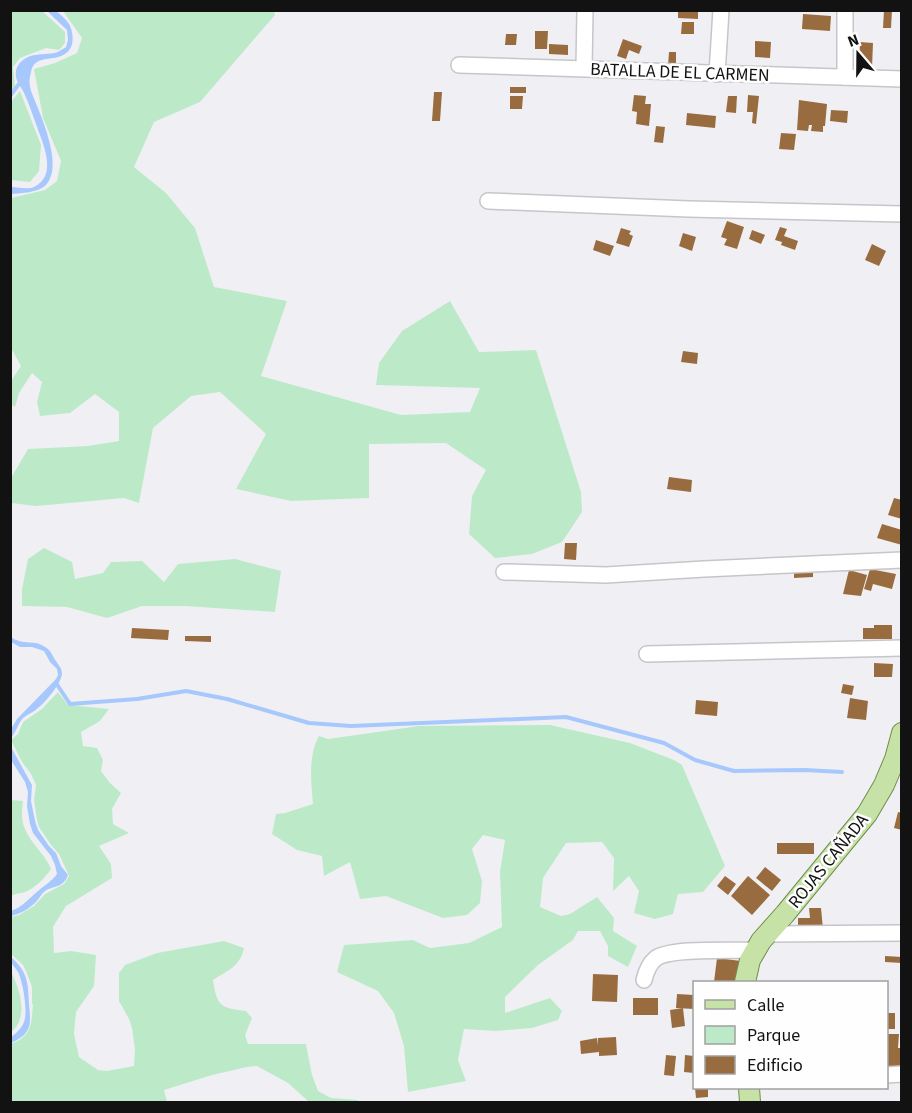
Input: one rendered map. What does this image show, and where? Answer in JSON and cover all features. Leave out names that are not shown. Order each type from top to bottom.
[{"type":"main road","name":"ROJAS CAÑADA","points":[[745,981],[750,960],[761,941],[867,814],[884,785],[895,759],[902,733]]},
{"type":"street","points":[[584,69],[585,10]]},
{"type":"street","points":[[717,74],[721,10]]},
{"type":"street","points":[[845,10],[845,76]]},
{"type":"street","name":"BATALLA DE EL CARMEN","points":[[459,65],[902,79]]},
{"type":"street","points":[[488,201],[902,214]]},
{"type":"street","points":[[504,572],[606,575],[902,560]]},
{"type":"street","points":[[647,654],[902,648]]},
{"type":"street","points":[[767,934],[902,933]]},
{"type":"street","points":[[644,980],[654,959],[661,955],[683,951],[755,950]]},
{"type":"green space","points":[[11,10],[42,11],[65,32],[65,43],[59,50],[46,48],[20,58],[13,67],[15,86],[11,92]]},
{"type":"green space","points":[[63,11],[274,11],[275,15],[200,102],[154,122],[134,167],[166,193],[195,228],[214,287],[287,301],[261,376],[401,415],[470,412],[480,388],[376,385],[379,363],[402,331],[450,301],[479,352],[536,350],[581,492],[582,512],[562,542],[532,554],[495,558],[469,534],[472,496],[486,470],[446,443],[369,444],[369,498],[291,501],[236,489],[266,434],[220,392],[191,396],[153,428],[139,503],[124,498],[36,506],[11,503],[11,478],[28,449],[88,446],[119,441],[119,412],[95,394],[70,413],[40,416],[37,402],[42,382],[32,373],[19,393],[15,407],[11,404],[11,381],[21,366],[11,348],[11,198],[45,190],[57,181],[61,161],[43,118],[34,69],[77,53],[82,38]]},
{"type":"green space","points":[[20,91],[41,145],[39,171],[30,182],[11,180],[11,102]]},
{"type":"green space","points":[[44,548],[72,562],[75,579],[103,573],[111,562],[142,561],[164,582],[178,564],[235,559],[281,571],[275,612],[185,606],[142,606],[107,618],[67,607],[22,606],[22,589],[28,559]]},
{"type":"green space","points":[[58,692],[68,705],[109,709],[100,721],[81,732],[83,746],[97,748],[103,760],[101,771],[121,793],[112,809],[113,824],[129,833],[99,846],[111,864],[112,878],[66,906],[53,927],[54,953],[71,951],[96,955],[94,986],[76,1012],[74,1034],[79,1057],[98,1070],[107,1071],[134,1066],[135,1050],[132,1028],[119,1001],[119,973],[125,965],[157,953],[224,941],[244,948],[240,960],[213,980],[214,989],[221,1004],[230,1009],[246,1011],[252,1018],[245,1035],[248,1044],[306,1044],[312,1075],[318,1091],[331,1098],[358,1100],[358,1102],[309,1102],[288,1083],[257,1066],[212,1075],[164,1090],[167,1102],[11,1102],[11,1044],[27,1033],[31,1024],[33,1005],[32,987],[26,971],[11,954],[11,917],[34,906],[45,894],[64,884],[69,876],[59,854],[39,827],[34,800],[36,785],[11,740],[18,734],[23,722],[42,709]]},
{"type":"green space","points":[[550,725],[630,743],[682,765],[725,866],[703,892],[678,894],[673,914],[655,919],[634,913],[639,891],[629,876],[613,891],[614,858],[602,842],[566,843],[543,878],[540,907],[561,916],[570,914],[597,897],[614,918],[613,931],[637,946],[628,967],[608,956],[608,946],[600,931],[578,931],[573,940],[538,965],[505,997],[505,1013],[550,998],[562,1011],[558,1020],[532,1028],[495,1031],[464,1029],[458,1060],[466,1081],[408,1092],[404,1046],[394,1013],[378,991],[337,972],[344,945],[413,940],[430,948],[469,943],[502,927],[500,872],[505,840],[483,835],[472,849],[482,881],[480,903],[467,915],[443,918],[386,896],[360,899],[350,862],[324,876],[322,856],[297,850],[272,834],[276,814],[313,804],[312,760],[319,736],[328,739],[419,726]]},
{"type":"green space","points":[[11,800],[23,801],[22,819],[25,829],[51,869],[32,888],[11,896]]},
{"type":"green space","points":[[11,972],[20,995],[21,1012],[17,1026],[11,1032]]},
{"type":"water","points":[[47,11],[56,11],[63,17],[69,24],[73,36],[71,48],[65,54],[36,63],[30,77],[31,91],[52,152],[51,176],[46,185],[38,190],[11,194],[11,187],[34,187],[42,182],[46,175],[45,149],[29,105],[17,81],[16,69],[27,57],[58,52],[66,47],[67,30]]},
{"type":"water","points":[[11,637],[15,640],[37,643],[47,649],[60,667],[62,674],[49,697],[23,718],[11,738],[11,729],[17,719],[58,675],[57,669],[44,651],[32,647],[20,647],[11,642]]},
{"type":"water","points":[[11,747],[32,785],[31,801],[38,830],[56,853],[61,866],[68,875],[64,882],[45,891],[30,907],[11,916],[11,911],[22,905],[57,874],[51,856],[33,833],[27,806],[28,792],[25,782],[11,760]]},
{"type":"water","points":[[11,957],[26,978],[30,1023],[23,1036],[11,1043],[11,1037],[24,1021],[25,1002],[19,974],[11,962]]},
{"type":"building","points":[[685,10],[698,10],[698,19],[678,18],[678,12],[685,12]]},
{"type":"building","points":[[884,10],[892,10],[891,28],[883,28]]},
{"type":"building","points":[[803,14],[831,16],[830,31],[802,29]]},
{"type":"building","points":[[682,22],[694,22],[694,34],[681,34]]},
{"type":"building","points":[[535,31],[548,31],[547,49],[535,49]]},
{"type":"building","points":[[506,34],[517,34],[516,45],[505,45]]},
{"type":"building","points":[[623,39],[642,46],[639,54],[629,50],[626,59],[617,56]]},
{"type":"building","points":[[755,41],[771,42],[770,58],[755,57]]},
{"type":"building","points":[[860,42],[873,43],[872,68],[859,68]]},
{"type":"building","points":[[549,44],[568,45],[568,55],[549,54]]},
{"type":"building","points":[[669,52],[676,52],[676,66],[668,66]]},
{"type":"building","points":[[510,87],[526,87],[526,93],[510,93]]},
{"type":"building","points":[[434,92],[442,92],[440,121],[432,121]]},
{"type":"building","points":[[634,95],[646,96],[645,104],[651,104],[649,126],[636,124],[637,112],[632,111]]},
{"type":"building","points":[[748,95],[759,96],[756,124],[752,123],[753,112],[747,112]]},
{"type":"building","points":[[510,96],[523,96],[522,109],[510,109]]},
{"type":"building","points":[[728,96],[737,96],[736,113],[726,112]]},
{"type":"building","points":[[799,100],[827,104],[823,132],[811,131],[812,125],[809,125],[808,131],[797,130]]},
{"type":"building","points":[[831,110],[848,111],[847,123],[830,121]]},
{"type":"building","points":[[687,113],[716,116],[715,128],[686,125]]},
{"type":"building","points":[[656,126],[665,127],[663,143],[654,142]]},
{"type":"building","points":[[781,133],[796,134],[794,150],[779,149]]},
{"type":"building","points":[[727,221],[744,227],[737,249],[724,245],[727,239],[721,237]]},
{"type":"building","points":[[780,227],[787,229],[784,236],[798,241],[795,250],[775,240]]},
{"type":"building","points":[[621,228],[631,231],[629,234],[633,236],[629,247],[616,243]]},
{"type":"building","points":[[752,230],[765,235],[761,244],[749,239]]},
{"type":"building","points":[[683,233],[696,237],[692,251],[679,246]]},
{"type":"building","points":[[596,240],[614,246],[610,256],[593,250]]},
{"type":"building","points":[[872,244],[886,251],[879,266],[865,260]]},
{"type":"building","points":[[683,351],[698,353],[697,364],[681,362]]},
{"type":"building","points":[[669,477],[692,480],[691,492],[667,489]]},
{"type":"building","points":[[894,498],[902,500],[902,519],[888,515]]},
{"type":"building","points":[[882,524],[902,530],[902,545],[877,538]]},
{"type":"building","points":[[565,543],[577,543],[576,560],[564,559]]},
{"type":"building","points":[[870,569],[896,574],[892,589],[873,584],[871,591],[864,589]]},
{"type":"building","points":[[849,570],[867,575],[861,596],[843,594]]},
{"type":"building","points":[[794,571],[813,571],[813,577],[794,578]]},
{"type":"building","points":[[874,625],[892,625],[892,639],[863,639],[863,628],[874,628]]},
{"type":"building","points":[[132,628],[169,630],[168,640],[131,638]]},
{"type":"building","points":[[185,636],[211,636],[211,642],[185,641]]},
{"type":"building","points":[[874,663],[893,664],[892,677],[874,677]]},
{"type":"building","points":[[843,684],[854,686],[852,695],[841,693]]},
{"type":"building","points":[[850,698],[868,701],[866,720],[847,718]]},
{"type":"building","points":[[696,700],[718,702],[717,716],[695,714]]},
{"type":"building","points":[[898,812],[902,813],[902,830],[894,828]]},
{"type":"building","points":[[777,843],[814,843],[814,854],[777,854]]},
{"type":"building","points":[[765,867],[781,880],[772,891],[756,878]]},
{"type":"building","points":[[725,876],[736,884],[728,895],[717,886]]},
{"type":"building","points":[[748,876],[770,895],[752,915],[731,896]]},
{"type":"building","points":[[809,908],[821,908],[823,929],[798,930],[798,918],[810,918]]},
{"type":"building","points":[[885,956],[902,957],[902,963],[885,962]]},
{"type":"building","points":[[717,958],[741,961],[738,981],[714,981]]},
{"type":"building","points":[[593,974],[618,975],[617,1002],[592,1001]]},
{"type":"building","points":[[677,994],[693,995],[693,1009],[676,1008]]},
{"type":"building","points":[[633,998],[658,998],[658,1015],[633,1015]]},
{"type":"building","points":[[683,1008],[685,1026],[672,1028],[670,1010]]},
{"type":"building","points":[[888,1013],[895,1013],[895,1029],[888,1029]]},
{"type":"building","points":[[888,1034],[899,1034],[898,1048],[901,1048],[901,1066],[888,1066]]},
{"type":"building","points":[[616,1037],[617,1055],[599,1056],[599,1052],[581,1054],[580,1041],[597,1038],[598,1045],[598,1038]]},
{"type":"building","points":[[666,1055],[676,1056],[674,1076],[664,1075]]},
{"type":"building","points":[[685,1055],[693,1056],[693,1073],[684,1072]]},
{"type":"building","points":[[695,1089],[708,1089],[708,1097],[696,1098]]},
{"type":"waterway","points":[[10,96],[22,80]]},
{"type":"waterway","points":[[56,683],[70,704],[137,699],[186,691],[227,699],[309,723],[351,726],[566,717],[664,743],[695,760],[734,771],[842,772]]}]
